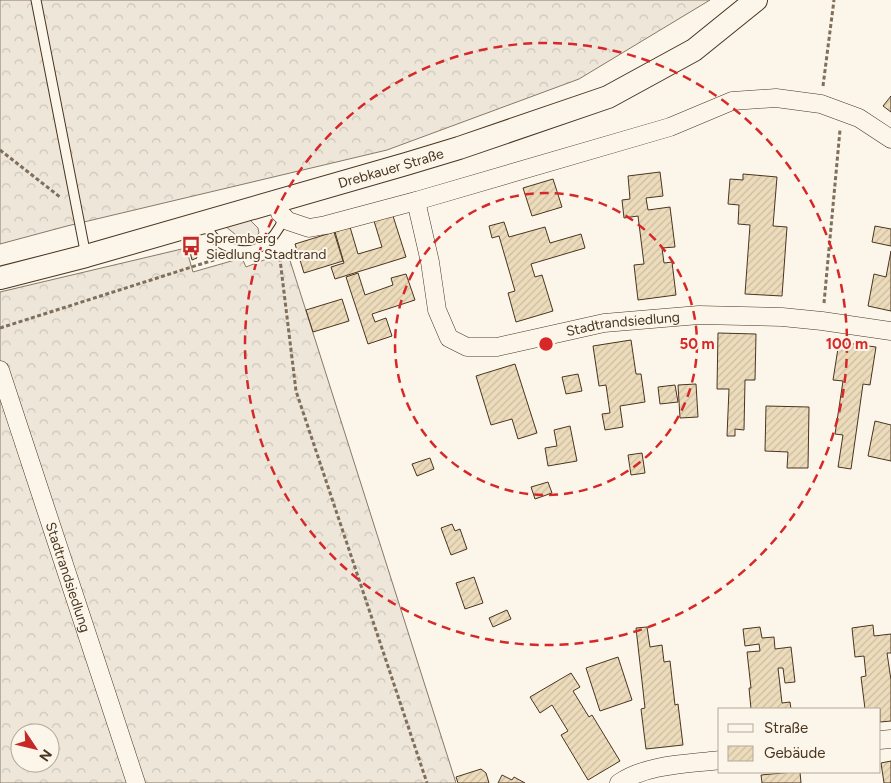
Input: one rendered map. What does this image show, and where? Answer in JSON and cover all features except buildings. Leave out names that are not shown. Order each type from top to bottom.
[{"type":"street","name":"Drebkauer Straße","points":[[0,278],[206,222],[279,217],[459,148],[608,97],[694,50],[756,0]]},
{"type":"street","points":[[279,217],[309,228],[416,202],[670,127],[732,101],[776,98],[821,104],[859,118],[891,138]]},
{"type":"street","name":"Stadtrandsiedlung","points":[[416,202],[430,262],[437,310],[449,338],[467,348],[497,347],[604,323],[699,315],[782,317],[891,331]]},
{"type":"street","name":"Stadtrandsiedlung","points":[[0,370],[136,783]]},
{"type":"street","points":[[619,783],[628,776],[660,768],[718,760]]},
{"type":"lane","points":[[36,0],[86,256]]},
{"type":"lane","points":[[206,222],[208,232],[217,241],[240,252],[246,252],[260,247],[279,217]]},
{"type":"path","points":[[821,104],[834,0]]},
{"type":"path","points":[[822,321],[841,112]]},
{"type":"path","points":[[0,150],[66,201],[81,228]]},
{"type":"path","points":[[279,217],[296,391],[427,783]]},
{"type":"path","points":[[0,328],[240,252]]},
{"type":"green space","points":[[0,0],[710,0],[579,79],[387,150],[67,226],[0,244]]},
{"type":"green space","points":[[249,219],[258,228],[259,233],[252,240],[241,239],[225,226]]},
{"type":"green space","points":[[186,248],[193,272],[242,258],[246,267],[287,251],[456,783],[0,783],[0,292]]},
{"type":"place","name":"Spremberg Siedlung Stadtrand","points":[[191,246]]}]
